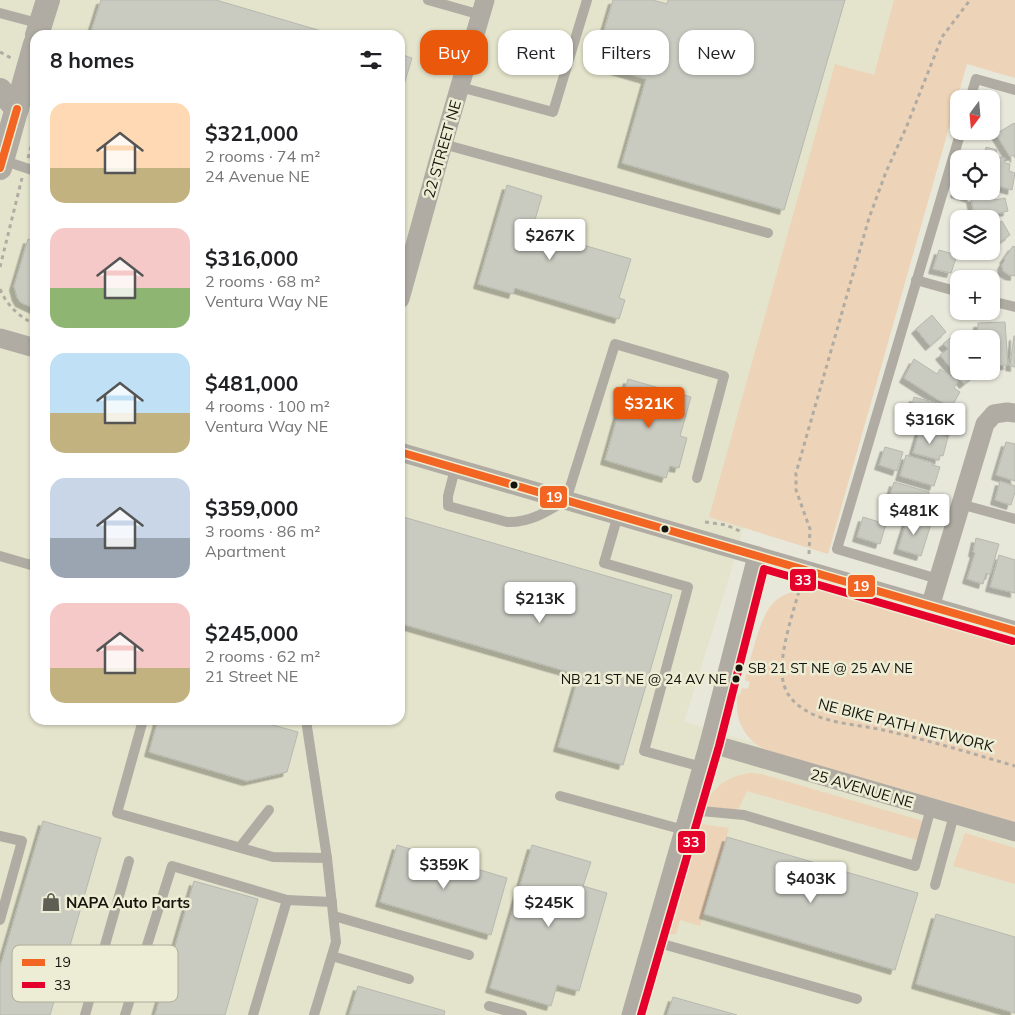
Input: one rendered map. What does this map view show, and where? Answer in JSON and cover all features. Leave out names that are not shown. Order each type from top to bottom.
[{"type":"street","points":[[39,30],[48,0]]},
{"type":"street","name":"22 STREET NE","points":[[405,281],[483,8]]},
{"type":"street","points":[[1,164],[8,110],[30,54]]},
{"type":"street","points":[[0,90],[8,110]]},
{"type":"street","points":[[0,338],[30,347]]},
{"type":"street","points":[[930,607],[985,424],[994,414],[1015,413]]},
{"type":"street","points":[[405,454],[1015,631]]},
{"type":"street","points":[[631,1015],[709,743],[757,556]]},
{"type":"street","name":"25 AVENUE NE","points":[[709,743],[1015,832]]},
{"type":"lane","points":[[428,0],[483,8]]},
{"type":"lane","points":[[460,88],[553,112],[587,0]]},
{"type":"lane","points":[[0,13],[31,30]]},
{"type":"lane","points":[[973,90],[976,79],[1015,90]]},
{"type":"lane","points":[[938,579],[837,549],[958,140]]},
{"type":"lane","points":[[443,144],[768,233]]},
{"type":"lane","points":[[1,164],[30,169]]},
{"type":"lane","points":[[916,280],[950,289]]},
{"type":"lane","points":[[1000,303],[1015,307]]},
{"type":"lane","points":[[455,469],[448,496],[448,506],[506,522],[516,522],[545,514],[566,500],[615,344],[724,376],[697,478]]},
{"type":"lane","points":[[960,504],[1015,519]]},
{"type":"lane","points":[[618,515],[604,563],[688,587],[644,751],[702,767]]},
{"type":"lane","points":[[0,556],[30,565]]},
{"type":"lane","points":[[142,725],[117,813],[274,856],[327,858]]},
{"type":"lane","points":[[307,725],[327,858],[336,942],[314,1015]]},
{"type":"lane","points":[[560,796],[684,830]]},
{"type":"lane","points":[[690,810],[744,815],[915,866],[931,808]]},
{"type":"lane","points":[[240,847],[269,810]]},
{"type":"lane","points":[[934,885],[954,815]]},
{"type":"lane","points":[[0,836],[22,841],[0,920]]},
{"type":"lane","points":[[105,945],[129,861]]},
{"type":"lane","points":[[147,945],[172,866],[287,900],[332,902]]},
{"type":"lane","points":[[254,1015],[287,900]]},
{"type":"lane","points":[[334,916],[469,955]]},
{"type":"lane","points":[[652,941],[857,999]]},
{"type":"lane","points":[[332,956],[409,979]]},
{"type":"lane","points":[[85,1015],[89,1002]]},
{"type":"lane","points":[[125,1015],[129,1002]]},
{"type":"lane","points":[[489,1006],[522,1015]]},
{"type":"path","points":[[810,553],[810,529],[796,490],[796,473],[864,237],[886,172],[942,38],[970,0]]},
{"type":"path","points":[[0,52],[4,56]]},
{"type":"path","points":[[0,267],[30,169]]},
{"type":"path","points":[[0,289],[13,310],[30,322]]},
{"type":"path","name":"NE BIKE PATH NETWORK","points":[[800,587],[783,655],[782,670],[783,683],[787,692],[799,706],[829,720],[911,737],[1015,766]]},
{"type":"shaded area","points":[[0,0],[895,0],[731,571],[684,722],[1015,819],[1015,1015],[0,1015]]},
{"type":"shaded area","points":[[894,0],[1015,0],[1015,78],[967,64],[960,90],[950,90],[950,124],[828,554],[709,517],[835,64],[874,75]]},
{"type":"shaded area","points":[[806,587],[820,589],[1015,646],[1015,822],[769,751],[753,742],[747,736],[739,721],[737,712],[738,694],[740,695],[742,688],[748,689],[750,682],[745,680],[760,627],[769,608],[775,601]]},
{"type":"shaded area","points":[[751,773],[761,774],[923,821],[917,840],[747,791],[739,808],[735,810],[726,811],[706,806],[713,793],[723,783],[736,776]]},
{"type":"shaded area","points":[[700,824],[729,828],[700,926],[680,920],[676,934],[668,935]]},
{"type":"shaded area","points":[[965,833],[1015,848],[1015,884],[953,866]]},
{"type":"building","points":[[101,0],[216,0],[318,30],[92,30]]},
{"type":"building","points":[[613,0],[653,0],[667,4],[668,0],[845,0],[784,210],[622,163],[646,79],[632,75],[669,75],[669,30],[604,30]]},
{"type":"building","points":[[405,56],[412,58],[405,81]]},
{"type":"building","points":[[1015,124],[1015,158],[1013,155],[1010,157],[1000,140],[1000,132]]},
{"type":"building","points":[[986,147],[997,150],[985,150]]},
{"type":"building","points":[[1000,157],[1005,158],[1004,163],[1010,164],[1009,171],[1015,173],[1012,190],[1000,187]]},
{"type":"building","points":[[507,185],[542,196],[532,230],[631,259],[619,298],[625,300],[619,319],[515,288],[513,294],[478,284]]},
{"type":"building","points":[[1005,198],[1008,211],[1000,213],[1000,210],[973,210],[971,200],[1000,200]]},
{"type":"building","points":[[1002,221],[1010,235],[1000,242],[1000,222]]},
{"type":"building","points":[[28,239],[30,240],[30,307],[20,302],[14,286]]},
{"type":"building","points":[[1013,246],[1015,247],[1015,276],[1003,271],[1002,265]]},
{"type":"building","points":[[939,250],[950,253],[950,260],[955,260],[950,273],[933,269]]},
{"type":"building","points":[[932,315],[946,332],[930,346],[916,329]]},
{"type":"building","points":[[1005,322],[1008,365],[1000,365],[1000,330],[978,330],[978,323]]},
{"type":"building","points":[[1015,336],[1015,367],[1010,366]]},
{"type":"building","points":[[950,338],[950,367],[940,355],[948,349],[943,344]]},
{"type":"building","points":[[914,359],[937,374],[940,369],[950,376],[950,380],[958,381],[954,388],[960,392],[951,408],[904,378]]},
{"type":"building","points":[[628,379],[691,397],[680,436],[687,438],[679,468],[670,466],[666,478],[605,460]]},
{"type":"building","points":[[961,380],[969,380],[964,384]]},
{"type":"building","points":[[914,397],[941,404],[938,414],[957,419],[952,434],[907,421]]},
{"type":"building","points":[[920,429],[948,437],[943,456],[940,455],[939,460],[913,453]]},
{"type":"building","points":[[1006,442],[1015,444],[1015,481],[996,475]]},
{"type":"building","points":[[885,447],[903,452],[897,471],[879,465]]},
{"type":"building","points":[[906,455],[940,467],[934,486],[900,476]]},
{"type":"building","points":[[1000,481],[1015,486],[1011,505],[995,500]]},
{"type":"building","points":[[894,482],[929,492],[926,503],[932,505],[928,520],[889,508],[893,496],[890,495]]},
{"type":"building","points":[[405,517],[672,595],[623,765],[558,747],[579,675],[405,625]]},
{"type":"building","points":[[863,517],[886,524],[880,544],[857,537]]},
{"type":"building","points":[[908,517],[931,524],[921,556],[898,549]]},
{"type":"building","points":[[976,538],[999,544],[990,575],[986,573],[983,584],[967,579],[975,553],[973,552]]},
{"type":"building","points":[[999,555],[1015,560],[1015,593],[990,587]]},
{"type":"building","points":[[157,725],[273,725],[298,732],[287,772],[247,781],[149,752]]},
{"type":"building","name":"NAPA Auto Parts","points":[[43,821],[101,838],[70,945],[12,945],[12,1002],[54,1002],[50,1015],[0,1015],[0,967]]},
{"type":"building","points":[[727,837],[918,893],[895,970],[704,914]]},
{"type":"building","points":[[397,845],[507,878],[491,935],[380,902]]},
{"type":"building","points":[[532,845],[591,862],[583,886],[607,893],[579,991],[557,985],[551,1006],[490,988]]},
{"type":"building","points":[[194,881],[258,899],[225,1015],[155,1015],[159,1002],[178,1002],[178,945],[175,945]]},
{"type":"building","points":[[936,914],[1015,937],[1015,1013],[916,984]]},
{"type":"building","points":[[358,986],[445,1011],[444,1015],[349,1015]]},
{"type":"building","points":[[673,997],[737,1015],[667,1015]]},
{"type":"transit line","name":"19","points":[[0,168],[17,109]]},
{"type":"transit line","name":"19","points":[[405,453],[1015,631]]},
{"type":"transit line","name":"33","points":[[641,1015],[719,746],[764,569],[1012,641]]},
{"type":"place","name":"SB 21 ST NE @ 25 AV NE","points":[[739,668]]},
{"type":"place","name":"NB 21 ST NE @ 24 AV NE","points":[[736,679]]},
{"type":"place","name":"NAPA Auto Parts","points":[[51,902]]}]
